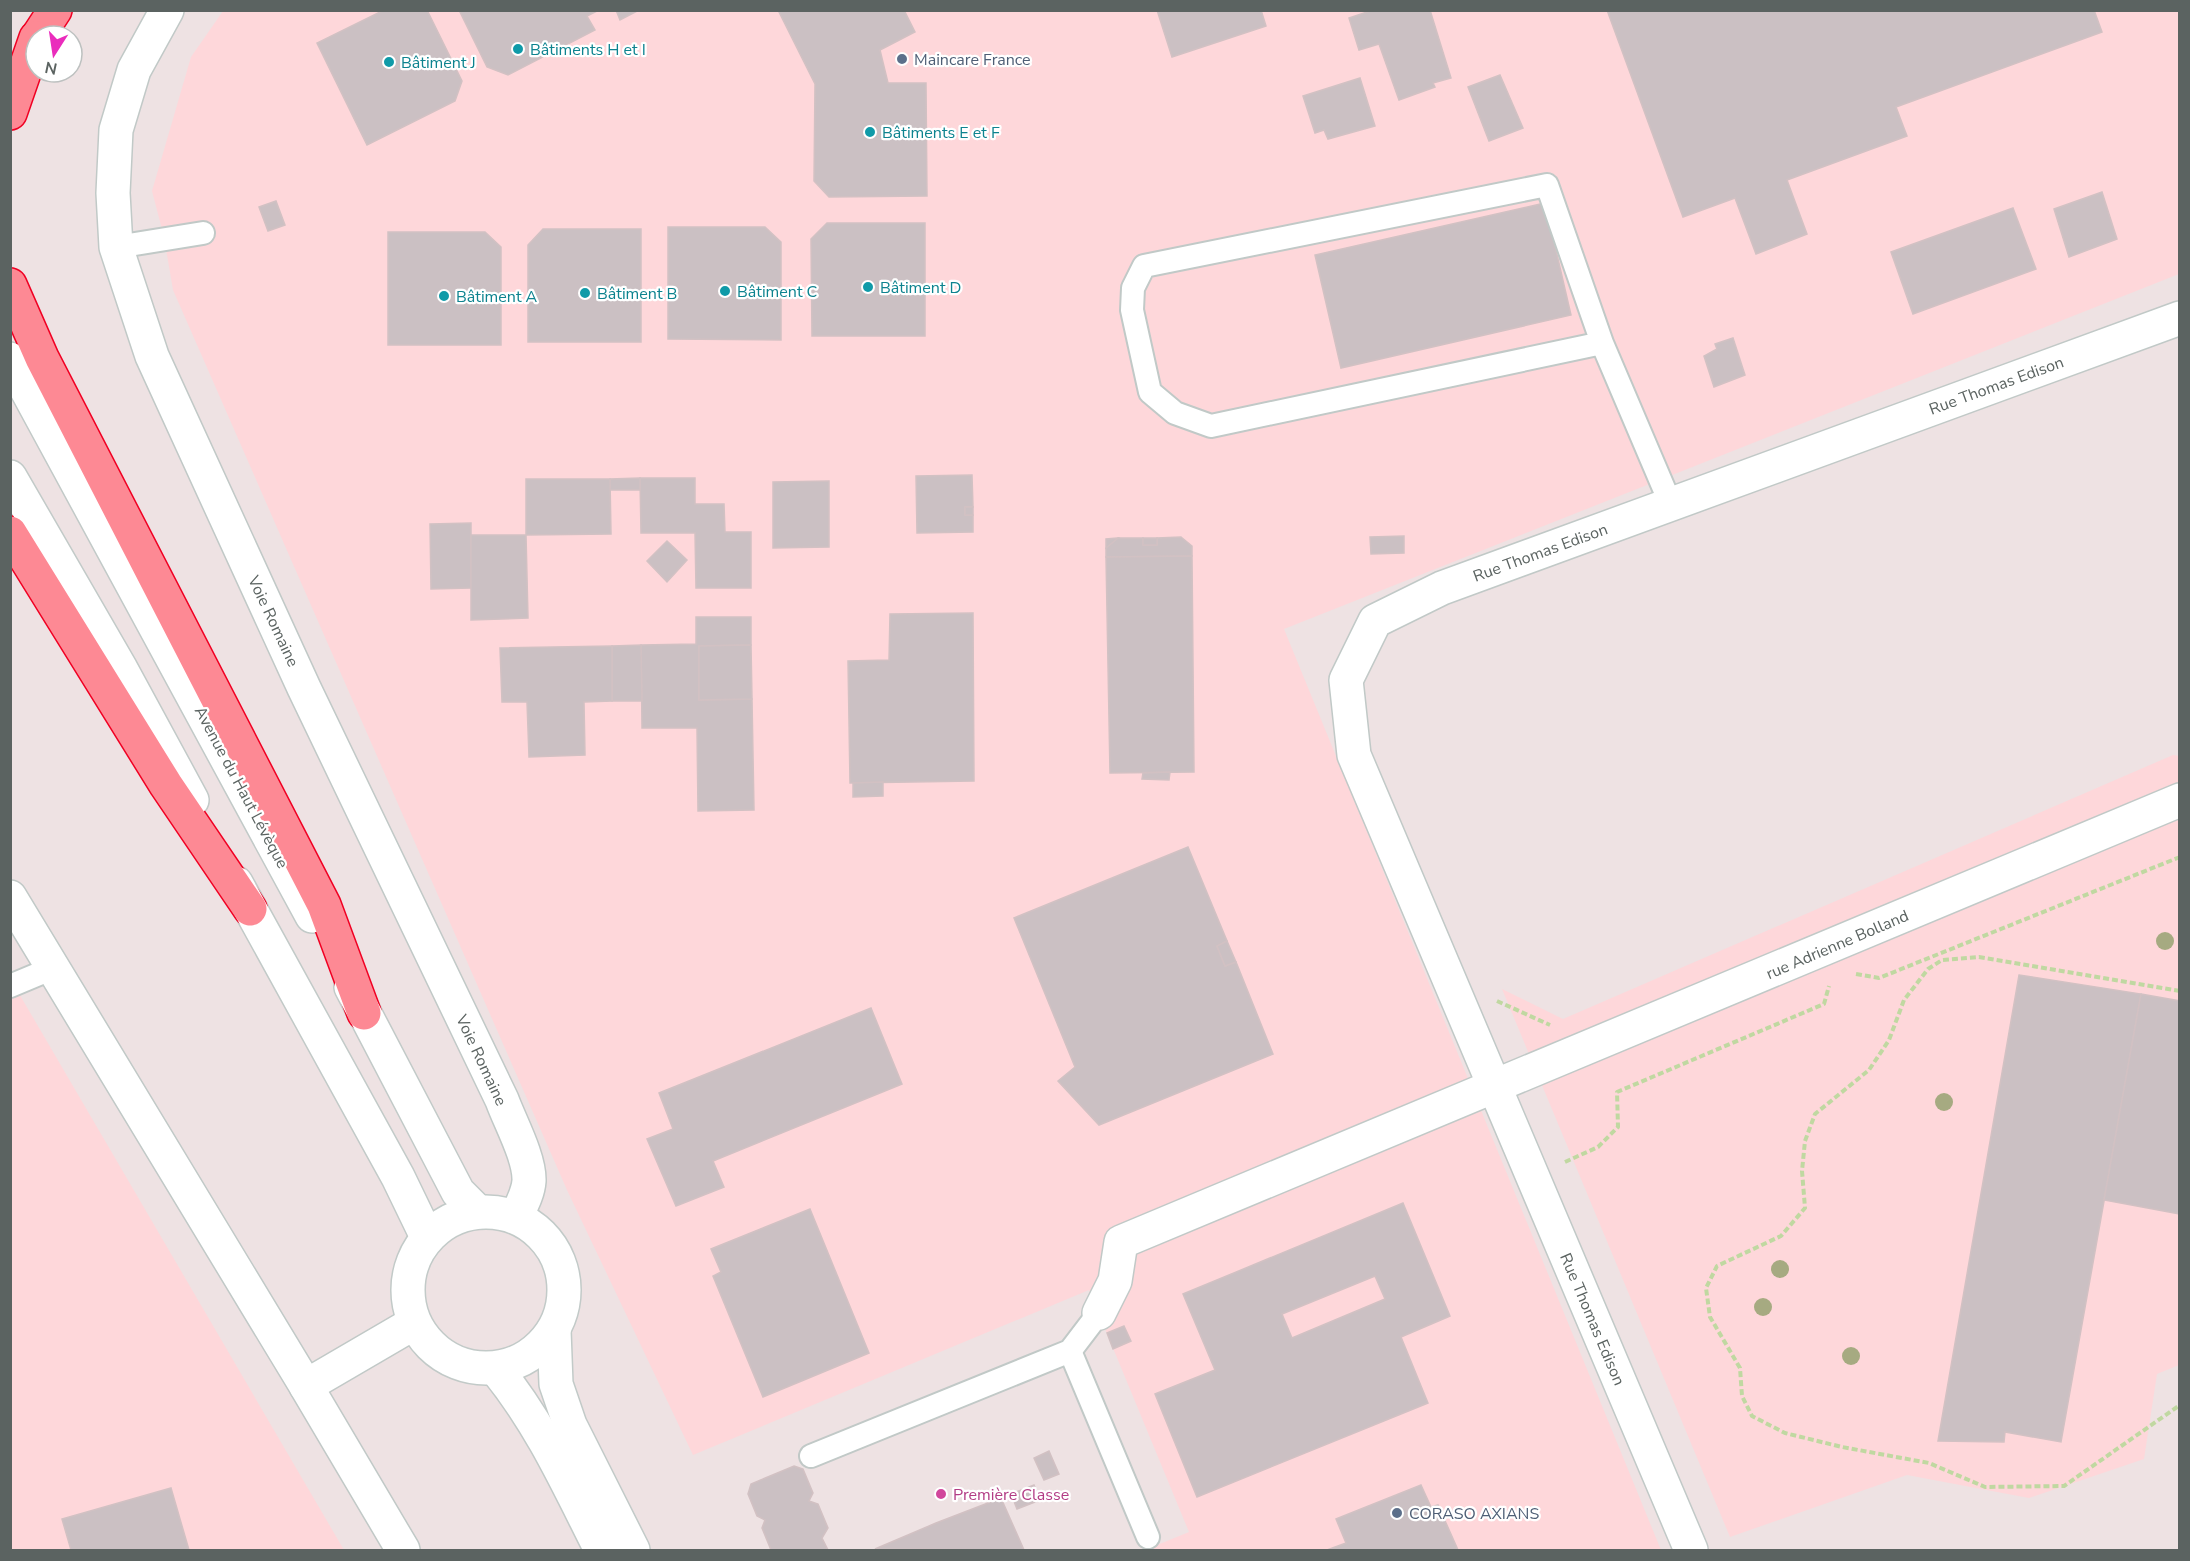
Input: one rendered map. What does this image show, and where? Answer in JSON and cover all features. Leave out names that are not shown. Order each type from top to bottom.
[{"type":"highway","points":[[46,24],[55,10]]},
{"type":"highway","points":[[10,113],[24,74]]},
{"type":"highway","points":[[10,285],[42,358],[324,904],[364,1012]]},
{"type":"highway","points":[[10,533],[166,785],[250,909]]},
{"type":"street","name":"Voie Romaine","points":[[167,10],[134,70],[116,130],[113,193],[116,247],[152,356],[304,688],[502,1100],[527,1167],[529,1182],[516,1217]]},
{"type":"street","name":"Rue Thomas Edison","points":[[1691,1551],[1354,755],[1347,680],[1375,621],[1442,588],[2180,318]]},
{"type":"street","name":"Avenue du Haut Lévèque","points":[[10,359],[364,1012],[458,1192],[478,1212]]},
{"type":"street","points":[[10,477],[121,669],[398,1177],[427,1237]]},
{"type":"street","name":"rue Adrienne Bolland","points":[[1495,1087],[2180,800]]},
{"type":"street","points":[[10,897],[306,1386],[403,1551]]},
{"type":"street","points":[[1099,1313],[1115,1281],[1121,1242],[1495,1087]]},
{"type":"street","points":[[478,1212],[497,1212],[516,1217],[539,1232],[555,1253],[564,1278],[564,1305],[554,1330],[540,1349],[519,1362],[496,1368],[471,1368],[448,1359],[428,1343],[414,1323],[408,1301],[408,1278],[415,1256],[427,1237],[442,1225],[459,1216],[478,1212]]},
{"type":"street","points":[[306,1386],[414,1323]]},
{"type":"street","points":[[554,1330],[556,1384],[570,1425],[633,1551]]},
{"type":"street","points":[[496,1368],[522,1400],[541,1432],[601,1551]]},
{"type":"lane","points":[[1602,343],[1211,426],[1175,412],[1150,392],[1132,310],[1133,288],[1144,266],[1547,185],[1602,343],[1671,505]]},
{"type":"lane","points":[[116,247],[203,233]]},
{"type":"lane","points":[[10,986],[53,968]]},
{"type":"lane","points":[[811,1456],[1070,1351],[1099,1313]]},
{"type":"lane","points":[[1070,1351],[1148,1537]]},
{"type":"path","points":[[1846,977],[1854,974],[1879,978],[2180,857]]},
{"type":"path","points":[[2180,991],[1978,957],[1942,960],[1928,969],[1904,1000],[1889,1040],[1869,1070],[1815,1114],[1805,1141],[1802,1172],[1804,1208],[1781,1236],[1717,1266],[1706,1288],[1710,1317],[1740,1368],[1742,1396],[1752,1416],[1785,1433],[1842,1448],[1929,1463],[1984,1487],[2064,1486],[2180,1405]]},
{"type":"path","points":[[1533,1177],[1598,1147],[1618,1127],[1617,1092],[1824,1004],[1830,983],[1838,980]]},
{"type":"shaded area","points":[[223,11],[2179,11],[2179,274],[1284,629],[1661,1550],[1145,1550],[1189,1532],[1089,1290],[693,1455],[567,1190],[173,290],[164,237],[152,191],[191,57]]},
{"type":"shaded area","points":[[2173,755],[2179,756],[2179,1365],[2157,1374],[2144,1459],[2029,1498],[1907,1475],[1730,1537],[1502,989],[1563,1019]]},
{"type":"shaded area","points":[[10,980],[14,985],[344,1550],[11,1550]]},
{"type":"building","name":"Bâtiment J","points":[[384,10],[427,10],[462,81],[455,101],[367,145],[317,43]]},
{"type":"building","name":"Bâtiments H et I","points":[[459,10],[599,10],[587,16],[595,30],[508,75],[487,67]]},
{"type":"building","name":"Bâtiments H et I","points":[[616,10],[639,10],[620,20]]},
{"type":"building","name":"Bâtiments E et F","points":[[778,10],[904,10],[915,32],[880,50],[888,83],[926,83],[927,196],[829,197],[814,181],[815,84]]},
{"type":"building","points":[[1157,10],[1261,10],[1266,26],[1172,57]]},
{"type":"building","points":[[1373,10],[1430,10],[1451,78],[1433,83],[1435,87],[1399,100],[1379,44],[1359,50],[1349,18]]},
{"type":"building","points":[[1607,10],[2094,10],[2102,32],[1896,107],[1907,136],[1787,180],[1807,234],[1756,254],[1735,198],[1683,217]]},
{"type":"building","points":[[1500,75],[1523,128],[1489,141],[1468,87]]},
{"type":"building","points":[[1360,78],[1375,126],[1328,139],[1324,130],[1315,133],[1303,96]]},
{"type":"building","points":[[2102,192],[2117,239],[2069,257],[2054,209]]},
{"type":"building","points":[[276,201],[285,225],[268,231],[259,207]]},
{"type":"building","points":[[1545,203],[1571,315],[1341,368],[1315,255]]},
{"type":"building","points":[[2013,208],[2036,269],[1913,314],[1891,252]]},
{"type":"building","name":"Bâtiment D","points":[[827,223],[925,223],[925,336],[812,336],[811,239]]},
{"type":"building","name":"Bâtiment C","points":[[668,227],[765,227],[781,242],[781,340],[668,339]]},
{"type":"building","name":"Bâtiment B","points":[[543,229],[641,229],[641,342],[528,342],[528,245]]},
{"type":"building","name":"Bâtiment A","points":[[388,232],[485,232],[501,247],[501,345],[388,345]]},
{"type":"building","points":[[1733,338],[1745,375],[1714,387],[1704,356],[1717,349],[1715,344]]},
{"type":"building","points":[[972,475],[973,507],[965,507],[965,515],[973,515],[973,532],[917,533],[916,476]]},
{"type":"building","points":[[640,478],[695,478],[695,504],[724,504],[725,532],[751,532],[751,588],[696,588],[695,533],[641,533]]},
{"type":"building","points":[[640,478],[640,490],[610,490],[610,479]]},
{"type":"building","points":[[526,479],[610,479],[611,534],[526,535]]},
{"type":"building","points":[[829,481],[829,547],[773,548],[773,482]]},
{"type":"building","points":[[965,507],[973,507],[973,515],[965,515]]},
{"type":"building","points":[[471,523],[471,588],[431,589],[430,524]]},
{"type":"building","points":[[471,535],[526,535],[528,618],[471,620]]},
{"type":"building","points":[[1404,536],[1404,553],[1371,554],[1370,537]]},
{"type":"building","points":[[1181,537],[1192,546],[1192,556],[1106,557],[1106,548],[1118,538],[1143,538],[1143,545],[1157,545],[1157,538]]},
{"type":"building","points":[[1118,538],[1106,548],[1106,539]]},
{"type":"building","points":[[1143,538],[1157,538],[1157,545],[1143,545]]},
{"type":"building","points":[[667,541],[687,560],[667,582],[647,561]]},
{"type":"building","points":[[1192,556],[1194,772],[1110,773],[1106,557]]},
{"type":"building","points":[[973,613],[974,781],[850,783],[848,661],[889,660],[890,614]]},
{"type":"building","points":[[696,617],[751,617],[751,645],[699,646],[699,700],[752,699],[754,810],[698,811],[697,728],[642,728],[641,645],[696,644]]},
{"type":"building","points":[[641,645],[642,701],[612,701],[612,646]]},
{"type":"building","points":[[751,645],[752,699],[699,700],[699,646]]},
{"type":"building","points":[[612,646],[612,701],[584,702],[585,755],[529,757],[527,702],[502,702],[500,648]]},
{"type":"building","points":[[1170,772],[1169,780],[1142,779],[1143,773]]},
{"type":"building","points":[[883,782],[883,796],[853,797],[853,783]]},
{"type":"building","points":[[1188,847],[1227,941],[1217,946],[1225,966],[1236,962],[1273,1054],[1099,1125],[1058,1081],[1075,1067],[1014,918]]},
{"type":"building","points":[[1227,941],[1236,962],[1225,966],[1217,946]]},
{"type":"building","points":[[2019,975],[2141,994],[2061,1442],[2005,1432],[2004,1442],[1938,1441]]},
{"type":"building","points":[[2141,994],[2180,1001],[2180,1214],[2104,1200]]},
{"type":"building","points":[[871,1008],[902,1084],[713,1161],[724,1187],[676,1206],[647,1139],[673,1129],[659,1093]]},
{"type":"building","points":[[1403,1203],[1450,1316],[1401,1337],[1428,1403],[1197,1497],[1155,1394],[1215,1370],[1183,1294]],"holes":[[[1375,1276],[1385,1299],[1292,1338],[1282,1314]]]},
{"type":"building","points":[[810,1209],[869,1353],[763,1397],[713,1276],[721,1272],[711,1249]]},
{"type":"building","points":[[1124,1326],[1131,1341],[1113,1349],[1107,1333]]},
{"type":"building","points":[[1049,1451],[1059,1474],[1044,1480],[1034,1458]]},
{"type":"building","points":[[794,1466],[803,1469],[813,1493],[809,1501],[818,1504],[828,1528],[822,1538],[828,1550],[771,1550],[762,1528],[765,1520],[757,1516],[748,1494],[751,1484]]},
{"type":"building","points":[[1034,1485],[1040,1500],[1017,1509],[1011,1494]]},
{"type":"building","name":"CORASO AXIANS","points":[[1421,1485],[1431,1507],[1438,1505],[1458,1550],[1327,1550],[1346,1543],[1336,1519]]},
{"type":"building","points":[[171,1488],[189,1550],[71,1550],[62,1519]]},
{"type":"building","points":[[1001,1498],[1024,1550],[875,1549],[936,1523]]},
{"type":"place","name":"Bâtiments H et I","points":[[518,49]]},
{"type":"place","name":"Maincare France","points":[[902,59]]},
{"type":"place","name":"Bâtiment J","points":[[389,62]]},
{"type":"place","name":"Bâtiments E et F","points":[[870,132]]},
{"type":"place","name":"Bâtiment D","points":[[868,287]]},
{"type":"place","name":"Bâtiment C","points":[[725,291]]},
{"type":"place","name":"Bâtiment B","points":[[585,293]]},
{"type":"place","name":"Bâtiment A","points":[[444,296]]},
{"type":"place","name":"Première Classe","points":[[941,1494]]},
{"type":"place","name":"CORASO AXIANS","points":[[1397,1513]]}]
